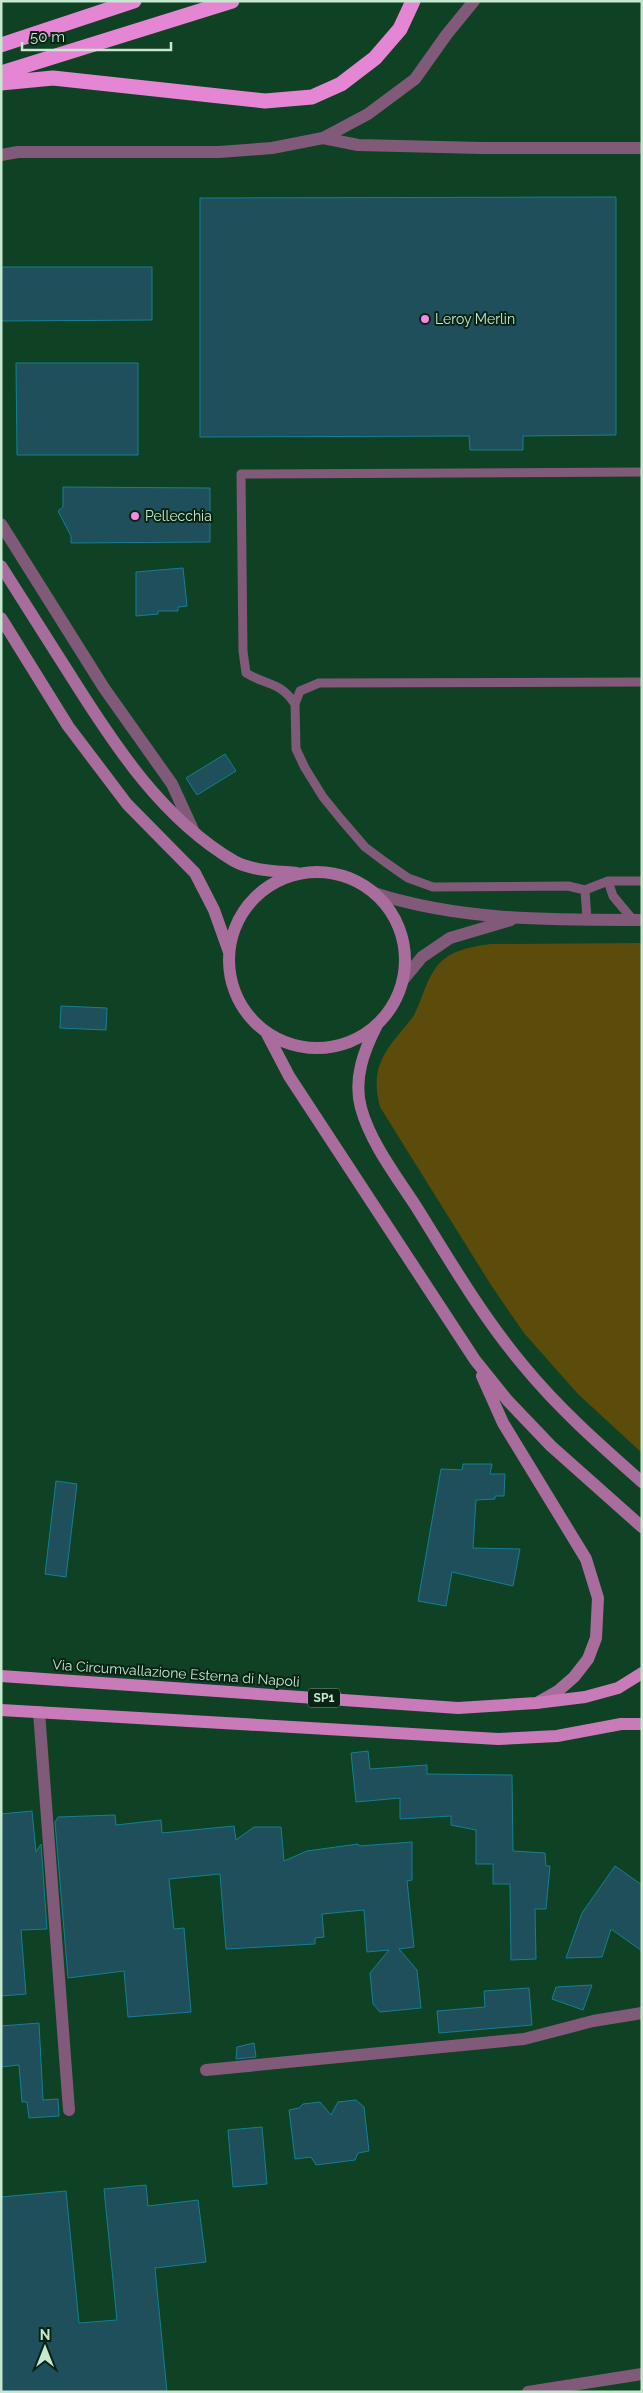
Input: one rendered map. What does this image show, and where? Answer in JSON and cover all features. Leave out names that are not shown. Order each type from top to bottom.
[{"type":"highway","points":[[1,46],[134,1]]},
{"type":"highway","points":[[1,73],[232,1]]},
{"type":"highway","points":[[1,83],[53,78],[266,100],[312,97],[341,84],[375,58],[400,29],[414,1]]},
{"type":"main road","points":[[1,566],[109,736],[148,789],[194,832],[235,862],[263,870],[302,873],[328,872],[352,879],[374,892],[390,911],[401,932],[406,956],[403,980],[393,1004],[377,1025],[364,1049],[359,1076],[361,1108],[377,1144],[471,1297],[523,1365],[580,1426],[642,1482]]},
{"type":"main road","points":[[1,618],[68,726],[127,804],[195,873],[214,910],[229,952]]},
{"type":"main road","points":[[302,873],[275,883],[252,900],[236,925],[229,952],[230,975],[237,997],[249,1017],[266,1032],[293,1045],[323,1048],[352,1041],[377,1025]]},
{"type":"main road","points":[[266,1032],[294,1084],[474,1360],[508,1401],[551,1446],[642,1527]]},
{"type":"main road","points":[[474,1360],[503,1423],[586,1559],[598,1598],[596,1638],[588,1659],[574,1677],[558,1690],[536,1703]]},
{"type":"main road","name":"Via Circumvallazione Esterna di Napoli","points":[[1,1676],[458,1708],[536,1703],[585,1697],[618,1688],[642,1673]]},
{"type":"main road","name":"SP1","points":[[1,1710],[498,1739],[557,1736],[621,1724],[642,1724]]},
{"type":"street","points":[[1,154],[18,152],[219,152],[272,148],[323,138],[368,114],[416,79],[447,34],[474,1]]},
{"type":"street","points":[[323,138],[358,145],[482,148],[642,148]]},
{"type":"street","points":[[1,524],[104,688],[172,784],[194,832]]},
{"type":"street","points":[[374,892],[407,903],[515,919],[637,920]]},
{"type":"street","points":[[403,980],[422,957],[450,938],[515,919]]},
{"type":"street","points":[[39,1712],[69,2110]]},
{"type":"street","points":[[206,2070],[524,2039],[593,2021],[642,2013]]},
{"type":"street","points":[[528,2392],[642,2374]]},
{"type":"lane","points":[[295,704],[287,692],[274,684],[260,682],[246,673],[243,651],[241,474],[642,472]]},
{"type":"lane","points":[[642,682],[319,683],[300,692],[295,704],[296,749],[323,797],[365,847],[420,884],[433,887],[477,888],[568,886],[586,890],[608,881],[642,881]]},
{"type":"lane","points":[[608,881],[612,896],[637,920]]},
{"type":"lane","points":[[586,890],[587,920]]},
{"type":"shaded area","points":[[642,943],[642,1453],[578,1394],[524,1333],[491,1285],[380,1107],[377,1077],[386,1052],[414,1016],[434,970],[444,959],[454,953],[466,948],[491,944]]},
{"type":"building","points":[[616,197],[616,435],[523,436],[523,450],[470,450],[469,436],[200,437],[200,198]]},
{"type":"building","points":[[1,267],[152,267],[152,320],[1,321]]},
{"type":"building","points":[[16,363],[138,363],[138,455],[17,455]]},
{"type":"building","name":"Pellecchia","points":[[63,487],[210,488],[210,542],[71,543],[71,536],[58,511],[63,507]]},
{"type":"building","points":[[183,568],[187,606],[178,607],[178,611],[158,611],[158,614],[136,616],[136,572]]},
{"type":"building","points":[[225,754],[236,771],[197,795],[186,778]]},
{"type":"building","points":[[61,1006],[107,1008],[106,1030],[60,1028]]},
{"type":"building","points":[[463,1464],[492,1464],[490,1474],[505,1474],[504,1496],[495,1496],[495,1499],[476,1500],[473,1548],[520,1549],[513,1586],[452,1572],[446,1606],[418,1601],[441,1469],[462,1470]]},
{"type":"building","points":[[56,1481],[77,1484],[66,1577],[45,1574]]},
{"type":"building","points":[[368,1751],[370,1769],[427,1765],[427,1774],[512,1775],[513,1851],[545,1853],[546,1866],[550,1866],[546,1909],[535,1909],[536,1959],[511,1960],[510,1884],[493,1884],[493,1864],[476,1864],[476,1830],[451,1825],[451,1816],[400,1819],[400,1798],[356,1802],[351,1753]]},
{"type":"building","points":[[32,1811],[36,1852],[41,1844],[47,1929],[21,1930],[26,1994],[1,1996],[1,1814]]},
{"type":"building","points":[[115,1815],[116,1825],[161,1820],[162,1833],[234,1826],[236,1840],[254,1827],[281,1827],[284,1861],[307,1851],[358,1844],[359,1846],[412,1842],[412,1880],[407,1881],[414,1947],[399,1949],[417,1970],[421,2008],[380,2012],[373,2004],[370,1973],[389,1950],[367,1952],[364,1910],[322,1914],[324,1937],[315,1938],[315,1944],[226,1949],[220,1874],[169,1879],[174,1929],[184,1928],[191,2012],[128,2017],[124,1971],[68,1978],[55,1822],[58,1817]]},
{"type":"building","points":[[615,1866],[642,1885],[642,1951],[611,1929],[602,1957],[566,1958],[582,1913]]},
{"type":"building","points":[[592,1985],[583,2010],[552,1999],[556,1987]]},
{"type":"building","points":[[529,1988],[532,2025],[439,2033],[437,2011],[485,2007],[484,1991]]},
{"type":"building","points":[[39,2023],[43,2100],[58,2099],[59,2116],[29,2118],[27,2102],[22,2102],[19,2065],[1,2067],[1,2026]]},
{"type":"building","points":[[254,2043],[256,2057],[236,2059],[237,2047]]},
{"type":"building","points":[[356,2100],[364,2107],[369,2151],[358,2153],[355,2160],[316,2165],[311,2157],[295,2159],[289,2110],[299,2108],[303,2104],[320,2102],[331,2115],[338,2102]]},
{"type":"building","points":[[262,2127],[267,2184],[233,2187],[228,2130]]},
{"type":"building","points":[[146,2185],[148,2206],[198,2200],[206,2262],[155,2268],[167,2392],[1,2392],[1,2197],[66,2191],[79,2323],[117,2320],[104,2189]]},
{"type":"place","name":"Leroy Merlin","points":[[425,319]]},
{"type":"place","name":"Pellecchia","points":[[135,516]]}]
